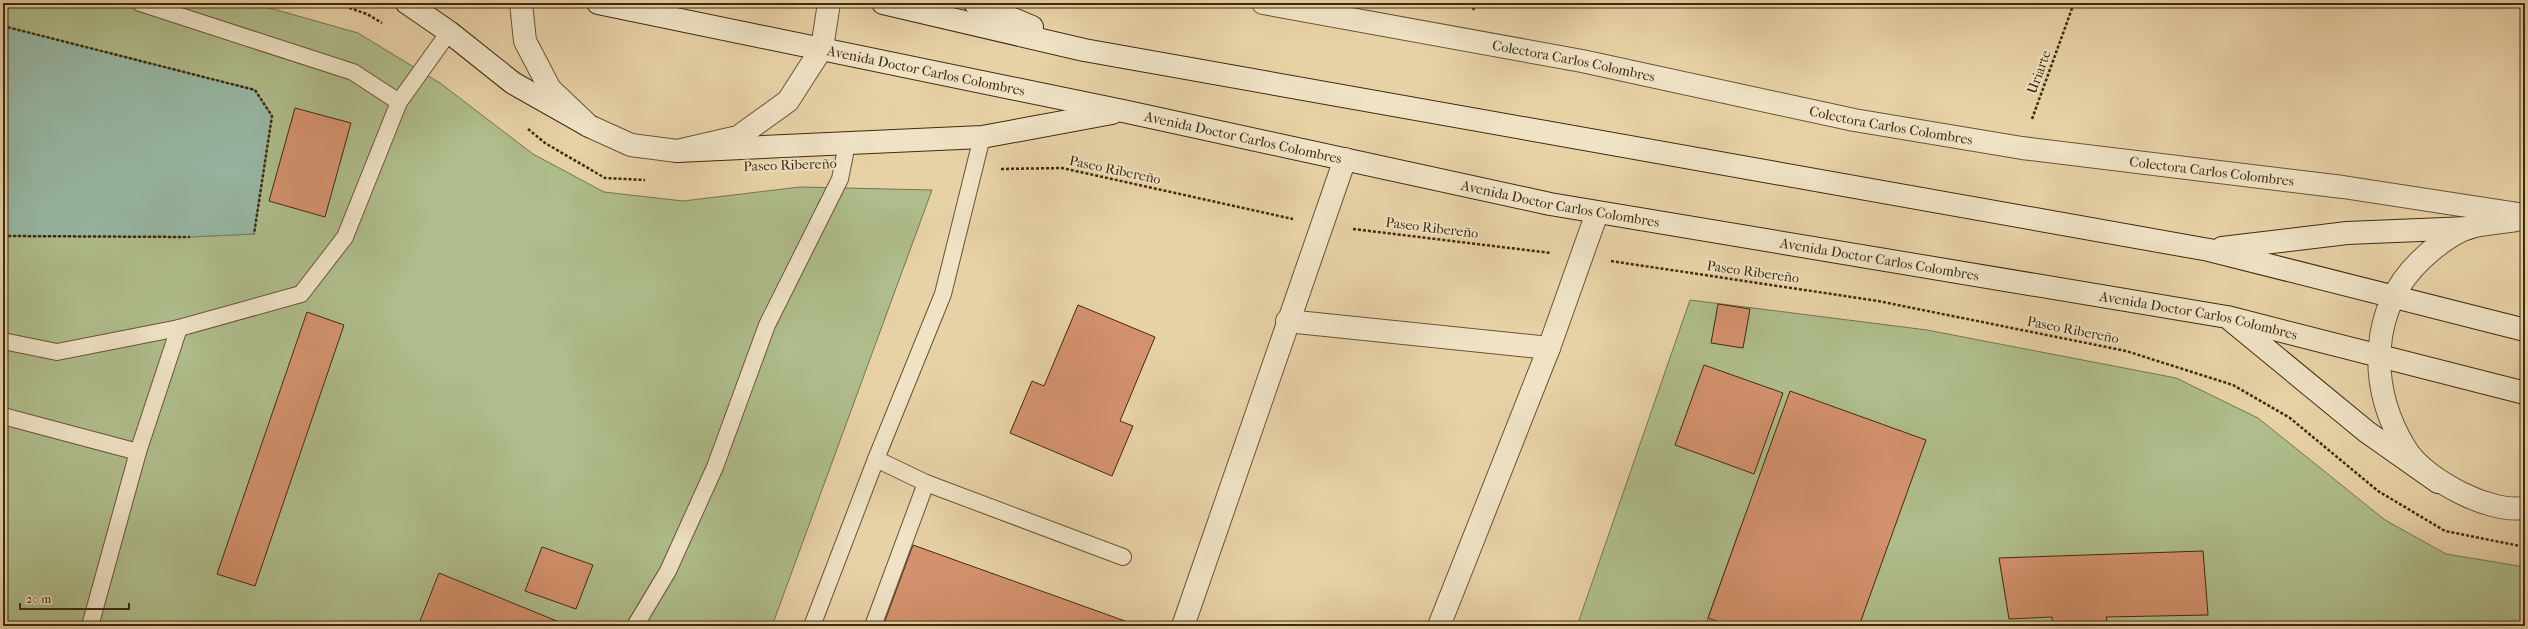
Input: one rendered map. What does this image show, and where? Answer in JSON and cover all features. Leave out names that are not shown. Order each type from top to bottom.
[{"type":"main road","points":[[406,3],[449,32],[512,83],[589,126],[631,145],[678,151],[982,137],[1123,111]]},
{"type":"main road","points":[[521,3],[525,41],[550,89],[589,126]]},
{"type":"main road","name":"Avenida Doctor Carlos Colombres","points":[[598,3],[1123,111],[1597,213],[2227,317],[2525,393]]},
{"type":"main road","points":[[678,151],[738,137],[788,101],[822,48],[829,3]]},
{"type":"main road","points":[[883,3],[1084,50],[2209,250],[2525,330]]},
{"type":"main road","points":[[975,3],[1084,50]]},
{"type":"main road","name":"Colectora Carlos Colombres","points":[[1263,3],[1582,61],[1854,120],[2022,148],[2343,187],[2525,215]]},
{"type":"main road","points":[[1183,626],[1344,159]]},
{"type":"main road","points":[[1439,626],[1549,348],[1597,213]]},
{"type":"main road","points":[[2209,250],[2347,233],[2468,228],[2525,218]]},
{"type":"main road","points":[[2438,482],[2404,447],[2384,404],[2378,356],[2383,326],[2394,297],[2413,268],[2438,245],[2468,228]]},
{"type":"main road","points":[[2227,317],[2367,432],[2438,482],[2477,501],[2525,508]]},
{"type":"main road","points":[[1287,321],[1549,348]]},
{"type":"lane","points":[[140,3],[353,72],[399,102]]},
{"type":"lane","points":[[3,341],[57,352],[179,328],[301,294],[345,237],[399,102],[449,32]]},
{"type":"lane","points":[[812,626],[876,459],[943,294],[982,137]]},
{"type":"lane","points":[[634,626],[668,572],[716,467],[767,325],[840,179],[847,144]]},
{"type":"lane","points":[[90,626],[138,452],[179,328]]},
{"type":"lane","points":[[3,416],[138,452]]},
{"type":"lane","points":[[876,459],[926,482],[1123,557]]},
{"type":"lane","points":[[873,626],[926,482]]},
{"type":"path","points":[[335,3],[367,14],[387,26]]},
{"type":"path","name":"Uriarte","points":[[2022,148],[2074,3]]},
{"type":"path","points":[[3,26],[255,90],[272,116],[254,234]]},
{"type":"path","points":[[527,128],[545,143],[605,178],[651,180]]},
{"type":"path","name":"Paseo Ribereño","points":[[974,169],[1062,168],[1322,225],[1582,257],[1878,301],[2126,351],[2233,385],[2290,418],[2378,491],[2446,532],[2525,547]]},
{"type":"path","points":[[3,236],[190,237]]},
{"type":"shaded area","points":[[3,3],[252,3],[358,33],[440,83],[533,154],[604,192],[683,201],[800,187],[932,190],[772,626],[3,626],[3,236],[190,237],[254,234],[259,200],[255,90],[3,26]]},
{"type":"shaded area","points":[[3,26],[255,90],[272,116],[254,234],[190,237],[3,236]]},
{"type":"shaded area","points":[[1690,300],[1927,330],[2176,378],[2258,418],[2385,520],[2446,554],[2525,567],[2525,626],[1707,626],[1741,526],[1705,626],[1577,626]]},
{"type":"building","points":[[295,108],[351,123],[325,217],[269,201]]},
{"type":"building","points":[[1718,304],[1750,309],[1743,348],[1711,343]]},
{"type":"building","points":[[1078,305],[1155,337],[1120,421],[1133,426],[1112,476],[1010,433],[1032,381],[1044,386]]},
{"type":"building","points":[[307,312],[344,325],[255,586],[217,574]]},
{"type":"building","points":[[1704,365],[1783,393],[1754,474],[1675,445]]},
{"type":"building","points":[[1790,391],[1926,440],[1859,626],[1730,626],[1708,618]]},
{"type":"building","points":[[913,545],[1139,626],[883,626]]},
{"type":"building","points":[[542,547],[593,565],[576,609],[525,591]]},
{"type":"building","points":[[2203,551],[2208,615],[2106,617],[2108,626],[2053,626],[2052,617],[2009,619],[1999,558]]},
{"type":"building","points":[[439,573],[569,626],[418,626]]}]
